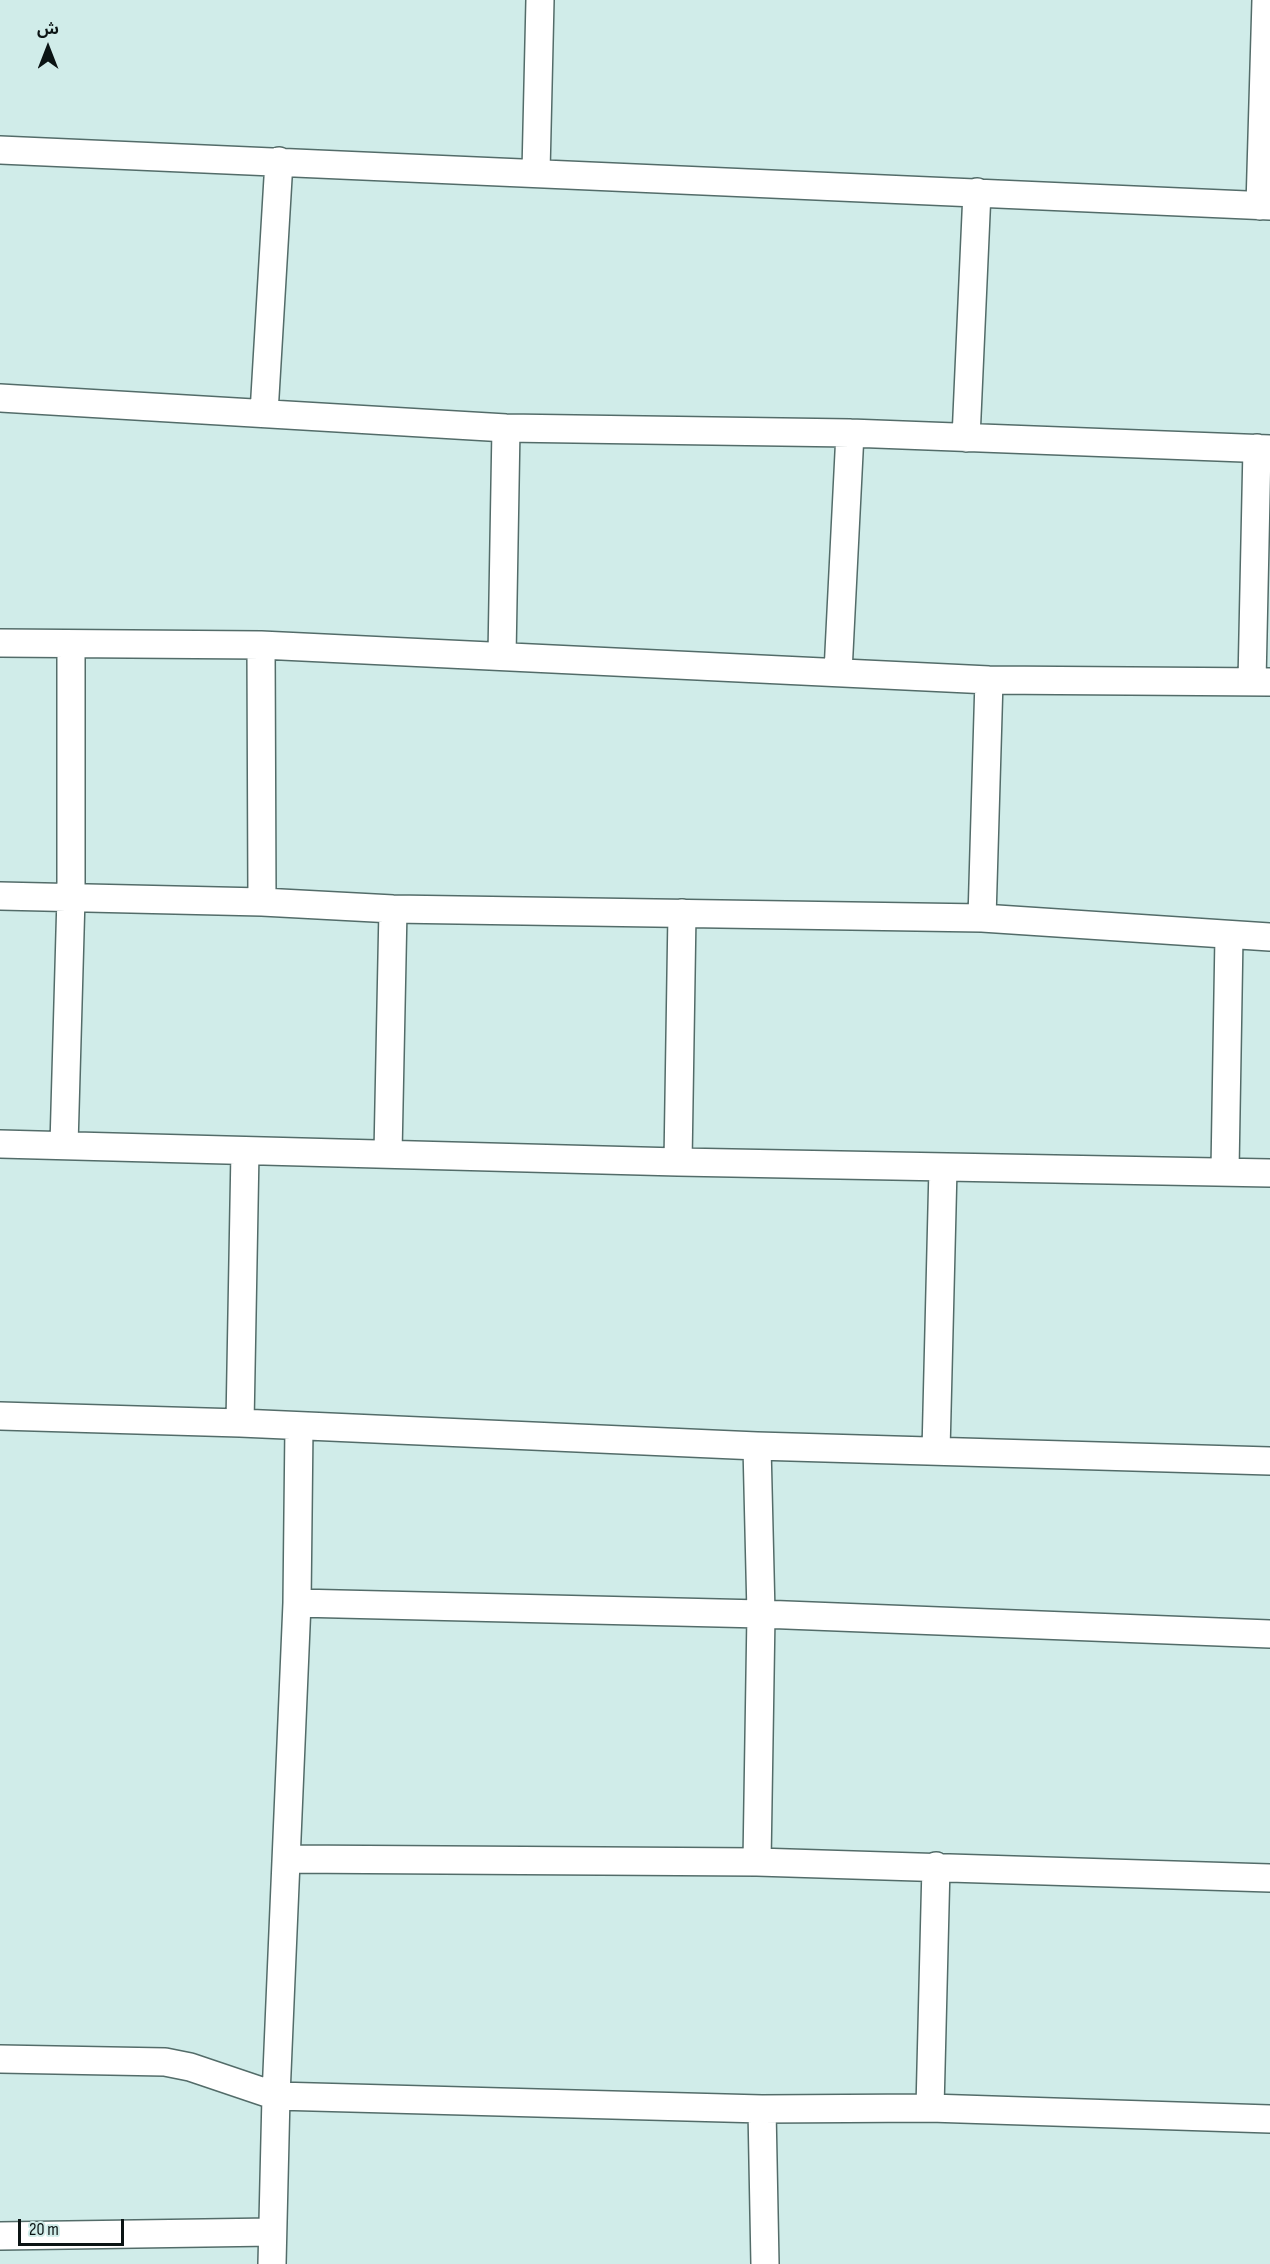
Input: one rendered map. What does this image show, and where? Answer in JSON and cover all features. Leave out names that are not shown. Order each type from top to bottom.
[{"type":"street","points":[[536,172],[540,0]]},
{"type":"street","points":[[0,150],[1265,206],[1266,0]]},
{"type":"street","points":[[264,413],[279,161]]},
{"type":"street","points":[[966,438],[977,192]]},
{"type":"street","points":[[0,398],[506,428],[850,433],[1264,448],[1261,682],[989,681],[261,645],[0,643]]},
{"type":"street","points":[[502,656],[506,428]]},
{"type":"street","points":[[838,672],[850,433]]},
{"type":"street","points":[[64,1145],[71,897],[71,644]]},
{"type":"street","points":[[261,645],[262,902]]},
{"type":"street","points":[[982,918],[989,681]]},
{"type":"street","points":[[0,896],[262,902],[393,909],[982,918],[1270,937]]},
{"type":"street","points":[[388,1153],[393,909]]},
{"type":"street","points":[[678,1162],[682,913]]},
{"type":"street","points":[[1224,1170],[1229,936]]},
{"type":"street","points":[[0,1144],[678,1162],[943,1168],[1224,1170],[1270,1173]]},
{"type":"street","points":[[240,1423],[245,1151]]},
{"type":"street","points":[[936,1451],[943,1168]]},
{"type":"street","points":[[0,1416],[240,1423],[757,1446],[1270,1461]]},
{"type":"street","points":[[272,2264],[276,2096],[288,1859],[297,1603],[299,1426]]},
{"type":"street","points":[[757,1446],[760,1614],[757,1862]]},
{"type":"street","points":[[297,1603],[760,1614],[1270,1634]]},
{"type":"street","points":[[288,1859],[757,1862],[1270,1878]]},
{"type":"street","points":[[930,2108],[936,1866]]},
{"type":"street","points":[[0,2059],[165,2062],[190,2067],[276,2096],[762,2109],[930,2108],[1270,2120]]},
{"type":"street","points":[[762,2109],[765,2264]]},
{"type":"street","points":[[0,2236],[272,2232]]}]
